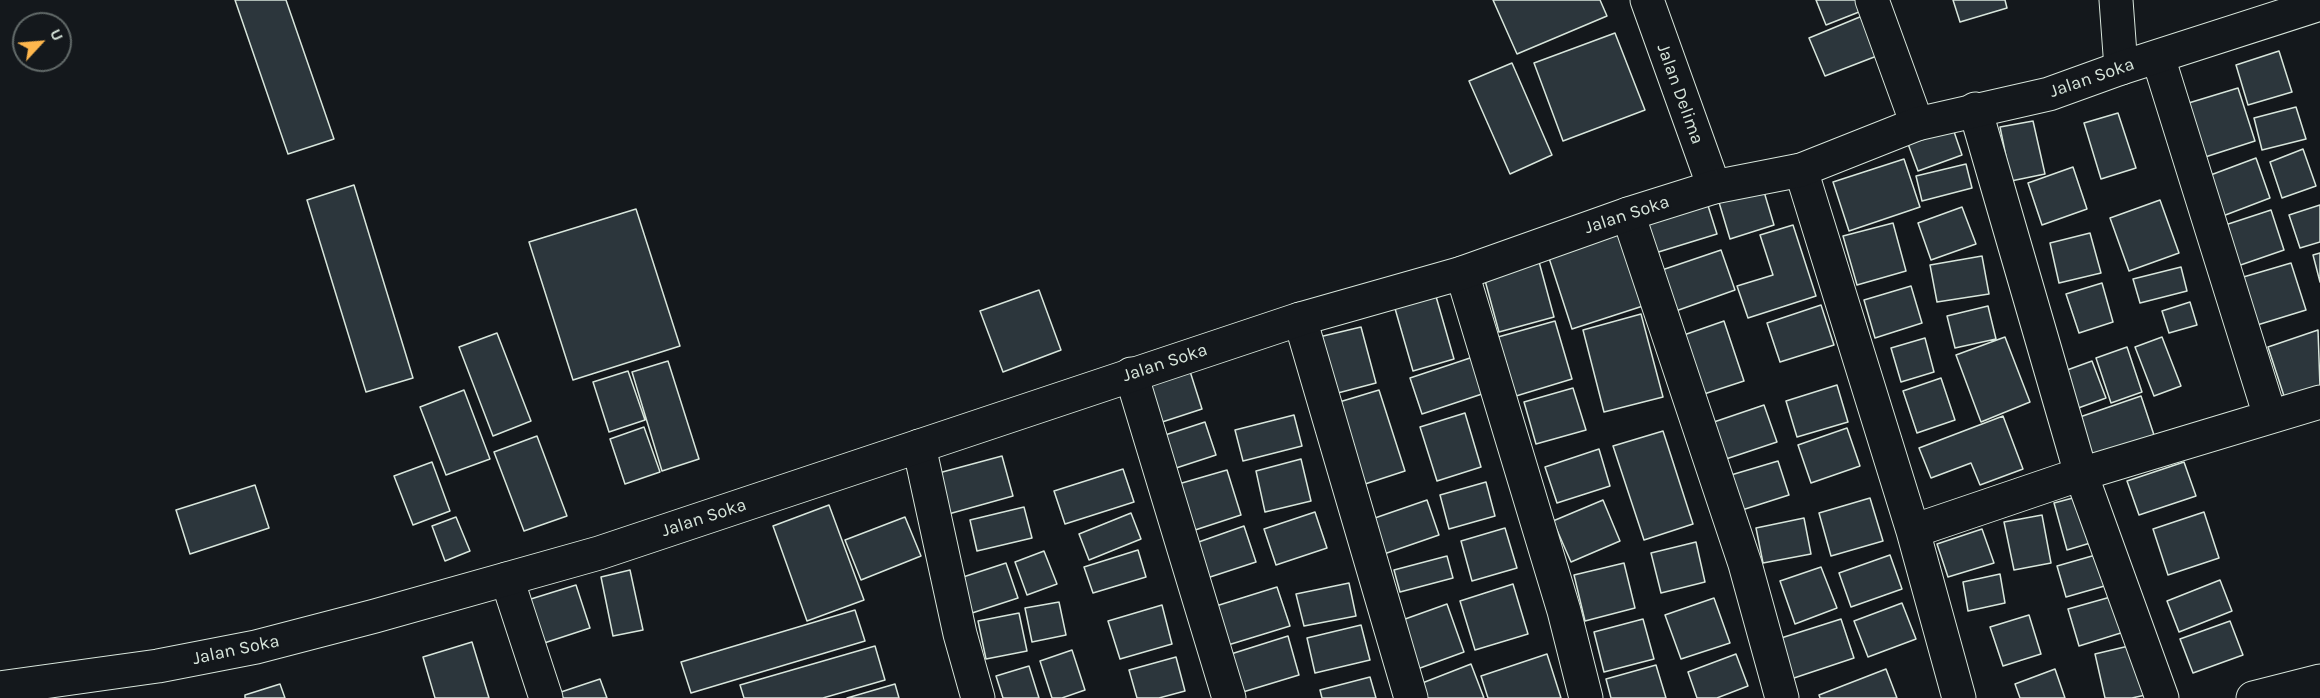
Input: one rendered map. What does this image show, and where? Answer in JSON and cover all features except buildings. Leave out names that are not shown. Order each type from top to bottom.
[{"type":"street","name":"Jalan Delima","points":[[1647,0],[1714,187]]},
{"type":"street","points":[[1872,0],[1917,124]]},
{"type":"street","points":[[2116,0],[2121,68]]},
{"type":"street","name":"Jalan Soka","points":[[0,688],[158,666],[256,647],[599,553],[1300,319],[1462,273],[1628,214],[1714,187],[1802,170],[1917,124],[2049,94],[2121,68],[2320,4]]},
{"type":"street","points":[[2158,57],[2270,416]]},
{"type":"street","points":[[1975,109],[2081,474],[2162,698]]},
{"type":"street","points":[[1802,170],[1913,531],[1959,698]]},
{"type":"street","points":[[1628,214],[1745,564],[1782,698]]},
{"type":"street","points":[[1462,273],[1564,610],[1586,698]]},
{"type":"street","points":[[1300,319],[1411,698]]},
{"type":"street","points":[[1131,374],[1229,698]]},
{"type":"street","points":[[1913,531],[2081,474],[2320,402]]},
{"type":"street","points":[[919,446],[960,634],[978,698]]},
{"type":"street","points":[[507,579],[546,698]]},
{"type":"street","points":[[2253,698],[2320,681]]}]
